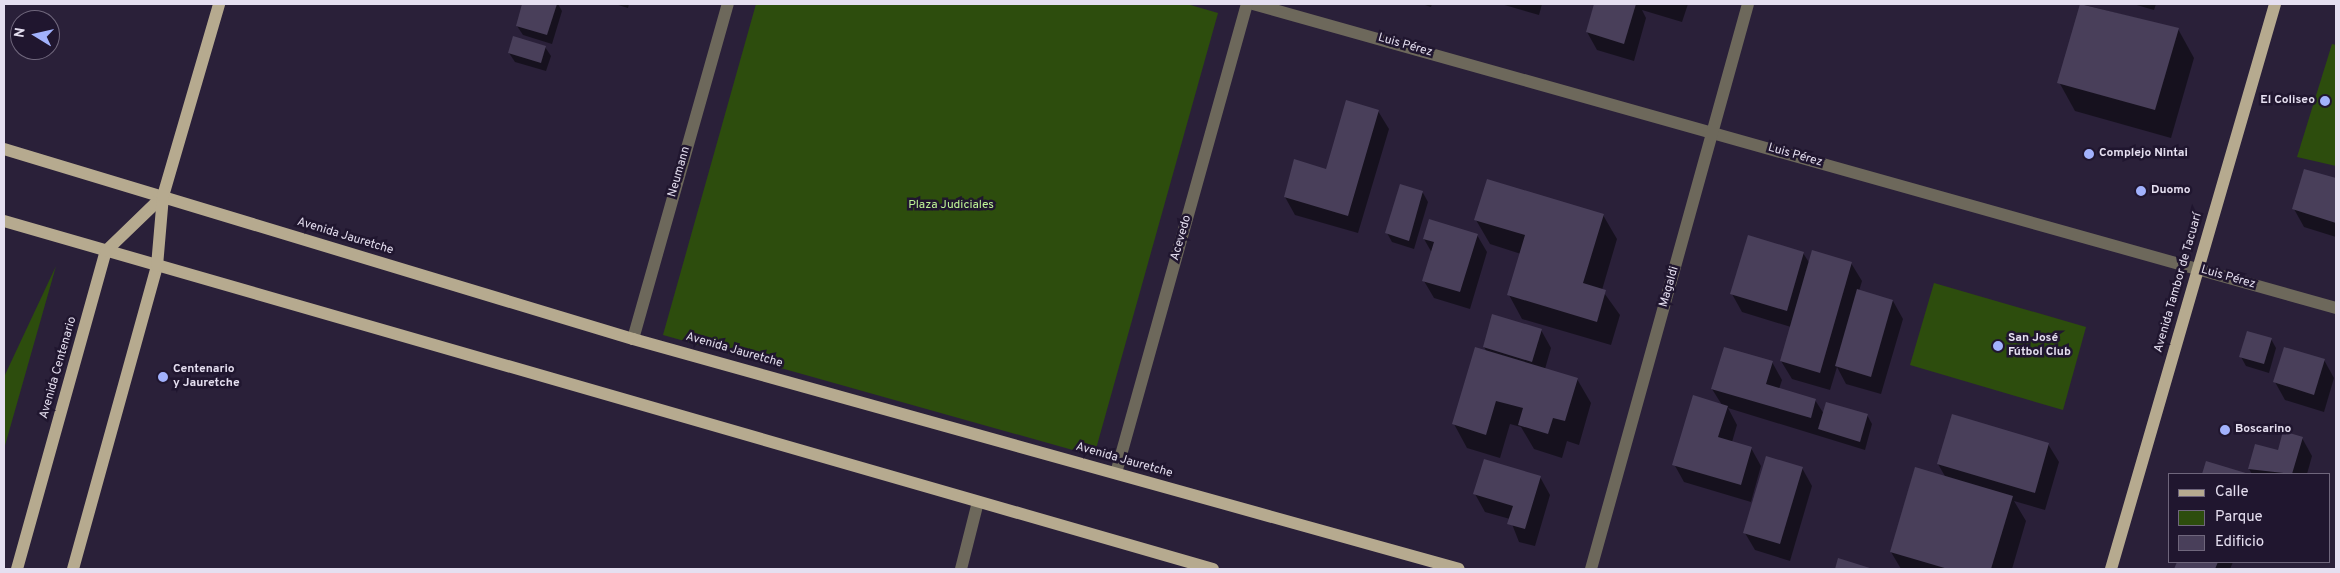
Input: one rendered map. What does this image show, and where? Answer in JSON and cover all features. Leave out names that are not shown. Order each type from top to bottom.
[{"type":"main road","points":[[73,569],[157,266],[163,196],[219,4]]},
{"type":"main road","name":"Avenida Tambor de Tacuarí","points":[[2111,569],[2275,4]]},
{"type":"main road","name":"Avenida Jauretche","points":[[4,149],[633,339],[1459,569]]},
{"type":"main road","points":[[106,251],[163,196]]},
{"type":"main road","points":[[4,221],[1213,569]]},
{"type":"main road","name":"Avenida Centenario","points":[[17,569],[106,251]]},
{"type":"street","name":"Neumann","points":[[633,339],[728,4]]},
{"type":"street","name":"Acevedo","points":[[1116,473],[1247,4]]},
{"type":"street","name":"Luis Pérez","points":[[1253,4],[2336,308]]},
{"type":"street","name":"Magaldi","points":[[1591,569],[1748,4]]},
{"type":"street","points":[[961,569],[978,502]]},
{"type":"green space","name":"Plaza Judiciales","points":[[756,4],[1187,4],[1218,13],[1094,456],[663,335]]},
{"type":"green space","name":"El Coliseo","points":[[2332,44],[2336,45],[2336,166],[2297,157]]},
{"type":"green space","points":[[56,266],[4,449],[4,377]]},
{"type":"green space","name":"San José Fútbol Club","points":[[1934,283],[2086,327],[2063,410],[1910,365]]},
{"type":"building","points":[[522,4],[557,4],[547,35],[516,26]]},
{"type":"building","points":[[1594,4],[1636,4],[1624,44],[1586,32]]},
{"type":"building","points":[[2080,4],[2179,28],[2155,110],[2057,83]]},
{"type":"building","points":[[513,36],[546,46],[541,63],[508,53]]},
{"type":"building","points":[[1346,100],[1379,110],[1348,216],[1284,197],[1294,159],[1326,169]]},
{"type":"building","points":[[2304,169],[2336,178],[2336,223],[2292,209]]},
{"type":"building","points":[[1487,179],[1604,214],[1583,283],[1606,290],[1597,322],[1507,295],[1525,235],[1474,220]]},
{"type":"building","points":[[1400,184],[1423,191],[1409,241],[1385,233]]},
{"type":"building","points":[[1429,219],[1478,234],[1460,292],[1422,281],[1434,242],[1423,239]]},
{"type":"building","points":[[1748,235],[1804,252],[1787,311],[1730,294]]},
{"type":"building","points":[[1812,250],[1852,262],[1820,373],[1780,361]]},
{"type":"building","points":[[1857,289],[1893,300],[1871,377],[1835,366]]},
{"type":"building","points":[[1492,314],[1542,329],[1532,362],[1483,347]]},
{"type":"building","points":[[2247,331],[2272,338],[2264,364],[2239,357]]},
{"type":"building","points":[[1475,347],[1578,378],[1565,421],[1553,418],[1548,434],[1518,425],[1523,408],[1496,401],[1486,435],[1452,424]]},
{"type":"building","points":[[1724,347],[1773,361],[1766,384],[1816,399],[1811,418],[1711,389]]},
{"type":"building","points":[[2284,347],[2325,359],[2314,395],[2273,382]]},
{"type":"building","points":[[1693,395],[1728,406],[1718,437],[1752,447],[1741,485],[1672,465]]},
{"type":"building","points":[[1826,402],[1868,414],[1860,442],[1818,429]]},
{"type":"building","points":[[1952,414],[2049,443],[2035,493],[1937,464]]},
{"type":"building","points":[[2283,431],[2303,437],[2292,473],[2248,469],[2255,444],[2278,450]]},
{"type":"building","points":[[1766,456],[1803,467],[1780,544],[1743,533]]},
{"type":"building","points":[[1484,459],[1541,476],[1525,529],[1507,524],[1513,506],[1473,494]]},
{"type":"building","points":[[2206,461],[2246,473],[2202,473]]},
{"type":"building","points":[[1915,467],[2013,496],[1991,569],[1948,569],[1890,552]]},
{"type":"building","points":[[1838,558],[1873,569],[1835,569]]},
{"type":"building","points":[[2177,563],[2218,563],[2215,569],[2174,569]]},
{"type":"place","name":"El Coliseo","points":[[2325,101]]},
{"type":"place","name":"Complejo Nintai","points":[[2089,154]]},
{"type":"place","name":"Duomo","points":[[2141,191]]},
{"type":"place","name":"San José Fútbol Club","points":[[1998,346]]},
{"type":"place","name":"Centenario y Jauretche","points":[[163,377]]},
{"type":"place","name":"Boscarino","points":[[2225,430]]}]
